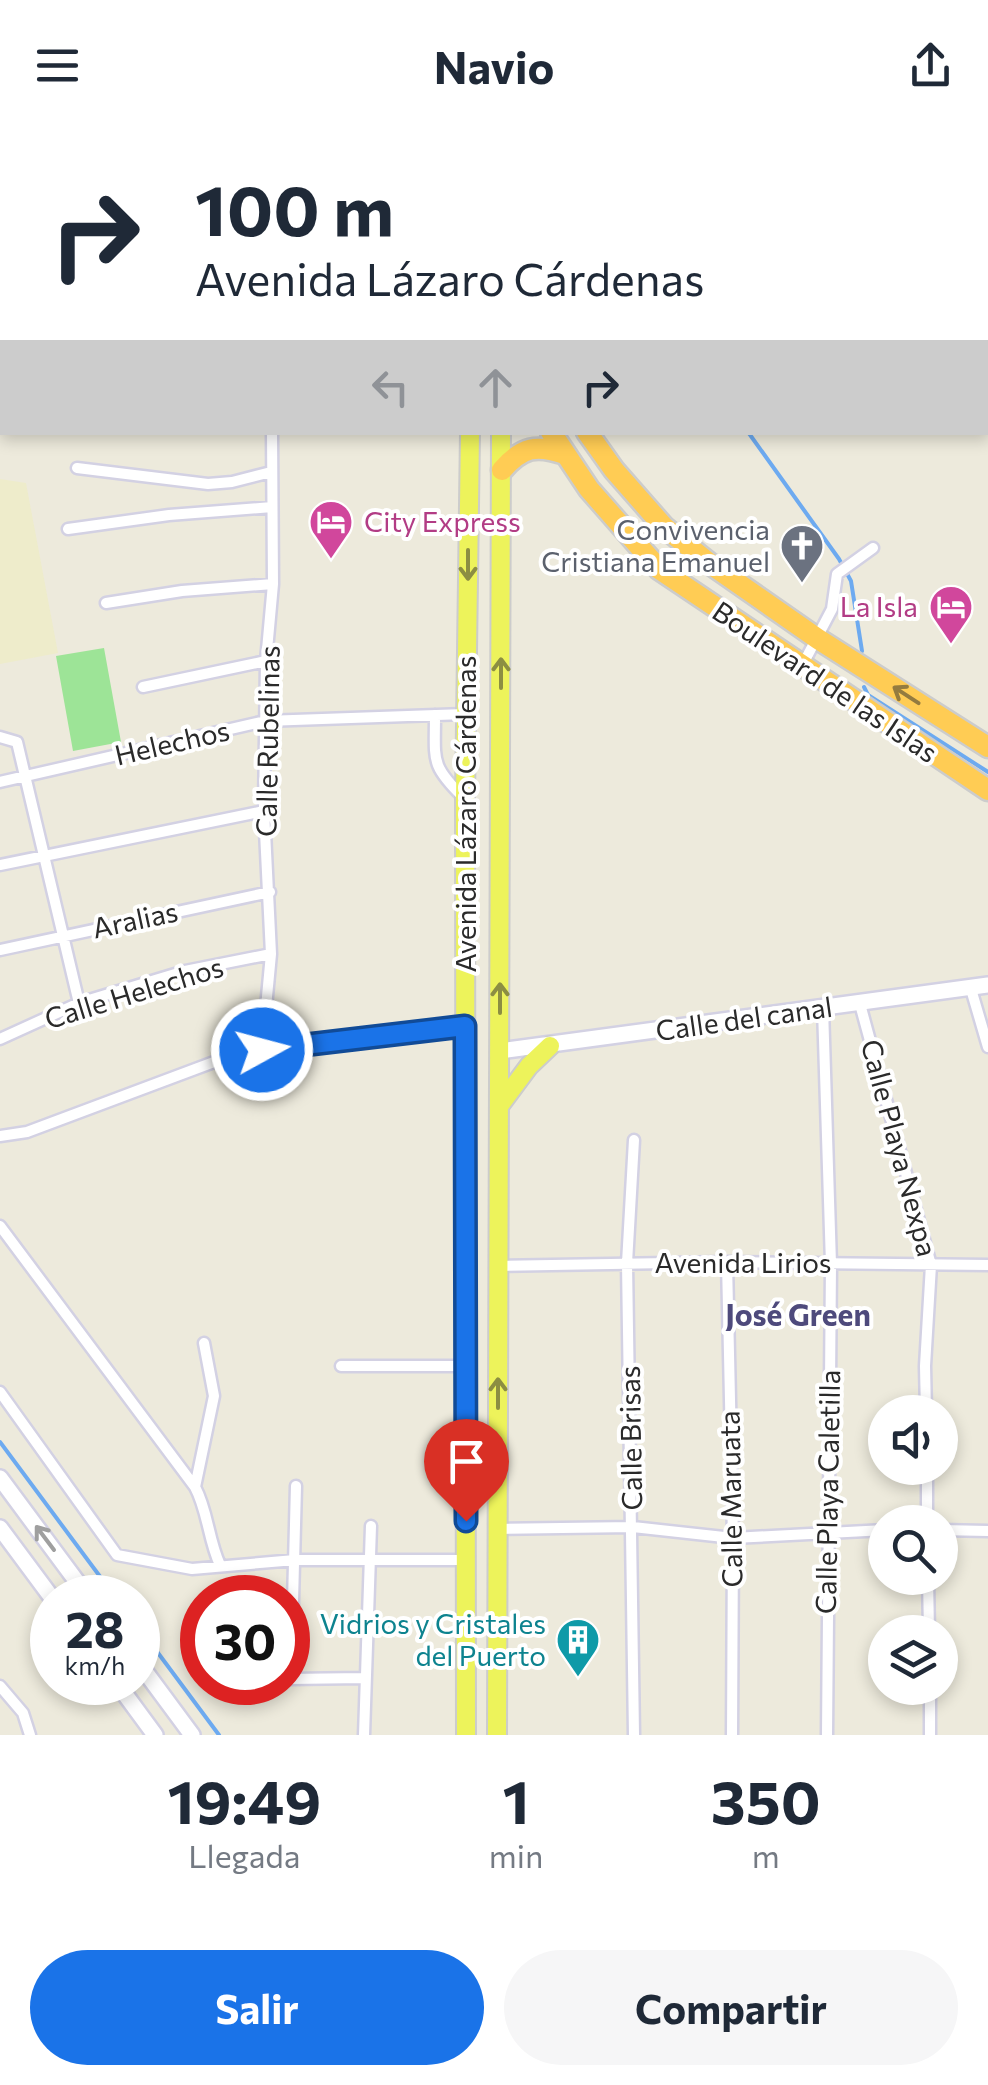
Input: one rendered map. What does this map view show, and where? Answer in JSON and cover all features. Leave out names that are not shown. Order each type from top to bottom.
[{"type":"highway","name":"Boulevard de las Islas","points":[[553,435],[589,489],[659,569],[988,790]]},
{"type":"highway","name":"Boulevard de las Islas","points":[[589,435],[664,527],[709,563],[988,747]]},
{"type":"highway","points":[[502,470],[517,453],[530,448],[565,454]]},
{"type":"highway","points":[[589,489],[614,470]]},
{"type":"main road","name":"Avenida Lázaro Cárdenas","points":[[466,1735],[465,714],[470,435]]},
{"type":"main road","name":"Avenida Lázaro Cárdenas","points":[[497,1735],[501,435]]},
{"type":"main road","points":[[499,1105],[550,1046]]},
{"type":"street","name":"Calle Rubelinas","points":[[262,1050],[271,954],[264,811],[266,661],[273,584],[272,435]]},
{"type":"street","points":[[77,468],[208,484],[271,472]]},
{"type":"street","points":[[68,529],[169,515],[272,507]]},
{"type":"street","points":[[801,667],[832,608],[837,574],[873,548]]},
{"type":"street","points":[[106,604],[182,591],[273,584]]},
{"type":"street","points":[[143,686],[266,661]]},
{"type":"street","name":"Helechos","points":[[0,782],[265,721],[465,714]]},
{"type":"street","points":[[435,715],[435,764],[442,778],[465,798]]},
{"type":"street","points":[[0,737],[18,742],[79,1003]]},
{"type":"street","points":[[0,865],[264,811]]},
{"type":"street","name":"Aralias","points":[[0,950],[270,892]]},
{"type":"street","name":"Calle Helechos","points":[[0,1039],[79,1003],[185,971],[271,954]]},
{"type":"street","points":[[980,987],[988,1047]]},
{"type":"street","name":"Calle del canal","points":[[500,1051],[980,987]]},
{"type":"street","name":"Calle Playa Nexpa","points":[[860,1004],[932,1265],[926,1395]]},
{"type":"street","name":"Calle Playa Caletilla","points":[[824,1008],[831,1264],[827,1735]]},
{"type":"street","points":[[0,1136],[27,1132],[238,1052],[465,1026]]},
{"type":"street","name":"Calle Brisas","points":[[634,1140],[627,1263],[634,1735]]},
{"type":"street","points":[[0,1226],[194,1487],[204,1503],[206,1528],[220,1565]]},
{"type":"street","name":"Avenida Lirios","points":[[498,1266],[727,1262],[988,1265]]},
{"type":"street","name":"Calle Maruata","points":[[727,1262],[733,1538],[732,1735]]},
{"type":"street","points":[[194,1487],[214,1396],[204,1343]]},
{"type":"street","points":[[341,1366],[466,1366]]},
{"type":"street","points":[[0,1392],[117,1555],[192,1569],[295,1560],[466,1560]]},
{"type":"street","points":[[0,1478],[73,1575]]},
{"type":"street","points":[[294,1575],[296,1486]]},
{"type":"street","points":[[364,1735],[371,1526]]},
{"type":"street","points":[[0,1528],[35,1575]]},
{"type":"street","points":[[498,1529],[633,1528],[733,1538],[868,1531]]},
{"type":"street","points":[[958,1531],[988,1532]]},
{"type":"street","points":[[310,1679],[364,1678]]},
{"type":"street","points":[[0,1686],[23,1713],[30,1735]]},
{"type":"street","points":[[160,1692],[192,1735]]},
{"type":"street","points":[[133,1705],[155,1735]]},
{"type":"street","points":[[930,1705],[930,1735]]},
{"type":"shaded area","points":[[0,479],[26,483],[58,653],[0,664]]},
{"type":"green space","points":[[104,648],[121,742],[73,751],[56,656]]},
{"type":"waterway","points":[[750,435],[851,581],[862,651]]},
{"type":"waterway","points":[[864,687],[868,695],[988,772]]},
{"type":"waterway","points":[[0,1442],[99,1575]]},
{"type":"waterway","points":[[160,1656],[219,1735]]},
{"type":"place","name":"City Express","points":[[331,560]]},
{"type":"place","name":"Convivencia Cristiana Emanuel","points":[[802,584]]},
{"type":"place","name":"La Isla","points":[[951,645]]},
{"type":"place","name":"Vidrios y Cristales del Puerto","points":[[578,1678]]},
{"type":"district","name":"José Green","points":[[798,1316]]},
{"type":"route","points":[[262,1050],[465,1026],[466,1521]]}]
